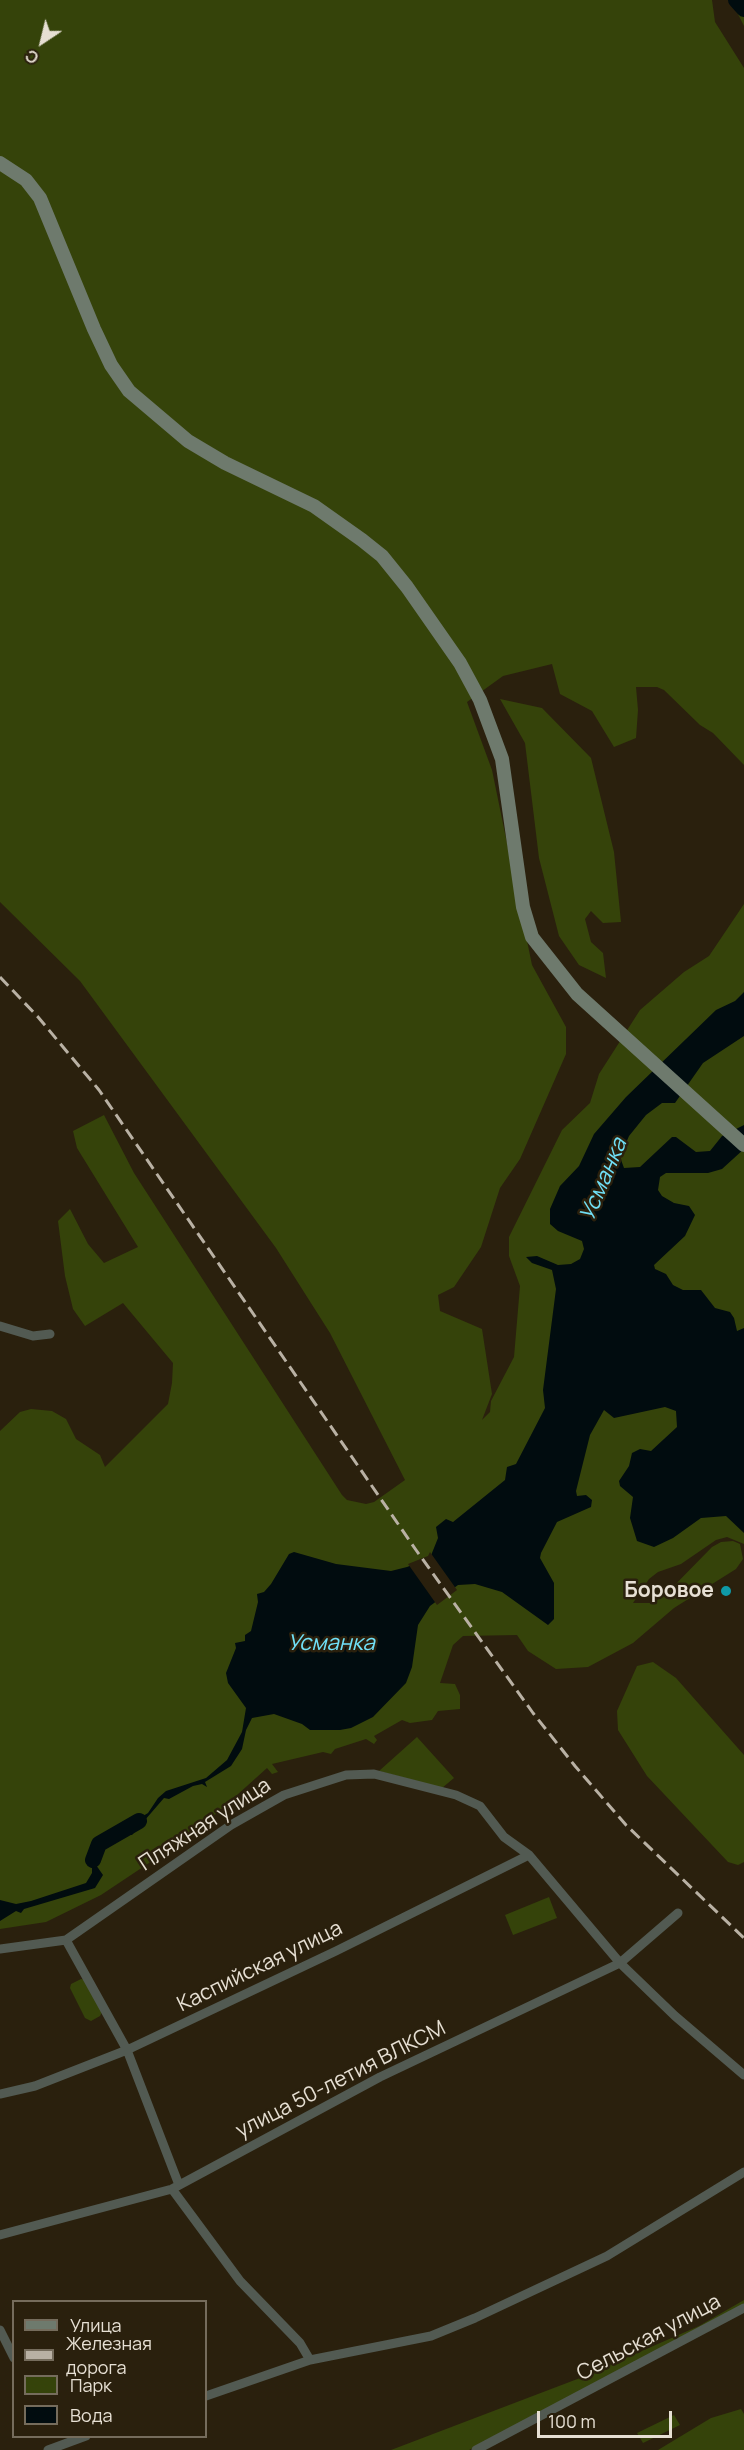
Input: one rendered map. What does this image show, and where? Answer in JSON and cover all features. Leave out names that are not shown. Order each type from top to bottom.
[{"type":"street","points":[[0,163],[26,180],[40,198],[94,329],[111,365],[129,390],[188,441],[225,463],[314,506],[382,556],[455,654],[480,700],[502,759],[523,907],[532,937],[578,994],[631,1045],[744,1146]]},
{"type":"street","points":[[0,1326],[33,1336],[50,1334]]},
{"type":"street","name":"Пляжная улица","points":[[0,1948],[66,1940],[231,1825],[284,1795],[346,1775],[374,1774],[456,1795],[480,1806],[504,1837],[529,1855],[620,1963],[675,2016],[744,2075]]},
{"type":"street","name":"Каспийская улица","points":[[0,2094],[35,2086],[127,2050],[336,1951],[529,1855]]},
{"type":"street","name":"улица 50-летия ВЛКСМ","points":[[0,2235],[175,2187],[381,2077],[620,1963],[678,1913]]},
{"type":"street","points":[[66,1940],[127,2050],[175,2187],[240,2281],[300,2343],[310,2360]]},
{"type":"street","points":[[207,2396],[310,2360],[431,2336],[475,2318],[607,2256],[744,2172]]},
{"type":"street","name":"Сельская улица","points":[[476,2450],[744,2308]]},
{"type":"street","points":[[0,2330],[12,2354]]},
{"type":"street","points":[[52,2448],[80,2438]]},
{"type":"green space","points":[[0,0],[712,0],[715,22],[744,68],[744,765],[713,733],[700,725],[664,690],[657,687],[636,687],[638,710],[636,738],[614,747],[592,711],[560,694],[552,664],[503,676],[467,702],[492,770],[532,965],[566,1027],[566,1054],[520,1159],[500,1188],[481,1247],[454,1287],[438,1295],[440,1311],[482,1329],[492,1394],[482,1420],[490,1412],[491,1401],[514,1357],[520,1286],[509,1256],[509,1237],[562,1130],[590,1103],[599,1074],[640,1010],[684,972],[709,956],[744,904],[744,1544],[727,1537],[716,1540],[681,1564],[658,1572],[649,1579],[633,1603],[652,1603],[665,1595],[712,1547],[721,1542],[733,1541],[740,1544],[743,1559],[736,1569],[674,1608],[633,1643],[588,1667],[556,1669],[528,1651],[517,1635],[463,1636],[453,1645],[440,1683],[455,1684],[460,1695],[460,1709],[438,1711],[432,1720],[410,1723],[402,1720],[374,1736],[377,1740],[374,1744],[366,1739],[335,1749],[331,1754],[323,1752],[272,1764],[278,1772],[272,1774],[267,1768],[197,1831],[101,1895],[46,1922],[0,1929],[0,1431],[20,1412],[31,1409],[52,1411],[66,1419],[76,1439],[100,1455],[105,1467],[168,1404],[172,1383],[173,1363],[123,1303],[85,1326],[73,1309],[65,1276],[58,1221],[70,1209],[88,1244],[104,1263],[138,1247],[77,1148],[73,1131],[104,1115],[134,1173],[342,1495],[347,1500],[366,1504],[374,1502],[405,1480],[330,1333],[276,1248],[80,981],[0,902]]},
{"type":"green space","points":[[729,0],[744,0],[744,26],[739,16]]},
{"type":"green space","points":[[500,699],[542,708],[591,758],[614,852],[621,922],[603,923],[591,911],[585,919],[591,942],[603,953],[606,978],[579,965],[559,936],[539,858],[525,743]]},
{"type":"green space","points":[[653,1662],[676,1678],[744,1755],[744,1862],[738,1865],[728,1862],[647,1776],[618,1730],[617,1711],[637,1666]]},
{"type":"green space","points":[[417,1737],[454,1778],[442,1788],[379,1771]]},
{"type":"green space","points":[[549,1897],[557,1918],[513,1935],[505,1915]]},
{"type":"green space","points":[[81,1979],[86,1980],[103,2010],[100,2016],[91,2021],[85,2018],[70,1988],[71,1984]]},
{"type":"green space","points":[[744,2300],[744,2308],[469,2450],[391,2450],[580,2378],[699,2326]]},
{"type":"green space","points":[[741,2409],[744,2414],[744,2450],[658,2450],[711,2418]]},
{"type":"green space","points":[[674,2415],[680,2425],[643,2443],[637,2433]]},
{"type":"water","points":[[744,992],[744,1036],[703,1063],[675,1103],[662,1103],[646,1115],[629,1136],[620,1157],[624,1168],[640,1167],[672,1137],[676,1137],[696,1152],[710,1151],[722,1136],[744,1125],[744,1149],[722,1169],[708,1173],[666,1173],[660,1177],[658,1190],[662,1196],[674,1203],[689,1206],[695,1215],[685,1236],[654,1265],[655,1269],[666,1274],[673,1285],[683,1290],[701,1290],[715,1308],[730,1312],[737,1331],[744,1328],[744,1533],[726,1516],[701,1518],[673,1538],[654,1547],[637,1541],[630,1518],[633,1497],[620,1486],[619,1481],[629,1466],[632,1453],[640,1449],[651,1451],[677,1427],[676,1411],[665,1407],[614,1418],[604,1410],[590,1435],[576,1491],[577,1496],[586,1495],[592,1500],[591,1507],[557,1522],[541,1553],[540,1558],[554,1583],[554,1619],[548,1625],[502,1592],[475,1584],[458,1585],[430,1606],[418,1625],[412,1667],[406,1683],[373,1717],[351,1728],[340,1730],[310,1730],[302,1724],[274,1714],[252,1718],[246,1730],[242,1749],[231,1766],[205,1782],[207,1787],[202,1784],[193,1786],[169,1799],[164,1798],[132,1835],[118,1834],[109,1839],[103,1846],[96,1865],[103,1875],[95,1888],[24,1909],[21,1913],[16,1911],[0,1921],[0,1900],[16,1904],[86,1883],[92,1873],[92,1858],[97,1844],[148,1813],[166,1791],[206,1778],[227,1760],[242,1732],[246,1708],[228,1683],[226,1673],[236,1648],[235,1643],[245,1641],[245,1635],[251,1631],[258,1602],[257,1594],[264,1592],[271,1584],[289,1554],[294,1552],[336,1564],[391,1571],[407,1567],[430,1558],[438,1538],[436,1527],[446,1519],[453,1522],[505,1480],[507,1467],[516,1464],[545,1408],[543,1390],[556,1289],[552,1270],[532,1263],[526,1257],[537,1256],[558,1265],[571,1264],[580,1259],[584,1249],[582,1241],[558,1231],[550,1224],[550,1209],[560,1186],[579,1166],[594,1134],[626,1097],[716,1010],[735,1001]]},
{"type":"pier","points":[[430,1552],[457,1590],[437,1605],[408,1564],[428,1556]]},
{"type":"waterway","name":"Усманка","points":[[736,0],[744,9]]},
{"type":"waterway","name":"Усманка","points":[[93,1860],[99,1844],[139,1821]]},
{"type":"railway","points":[[0,977],[38,1017],[99,1090],[416,1550],[533,1713],[626,1825],[744,1938]]},
{"type":"place","name":"Боровое","points":[[726,1591]]}]
